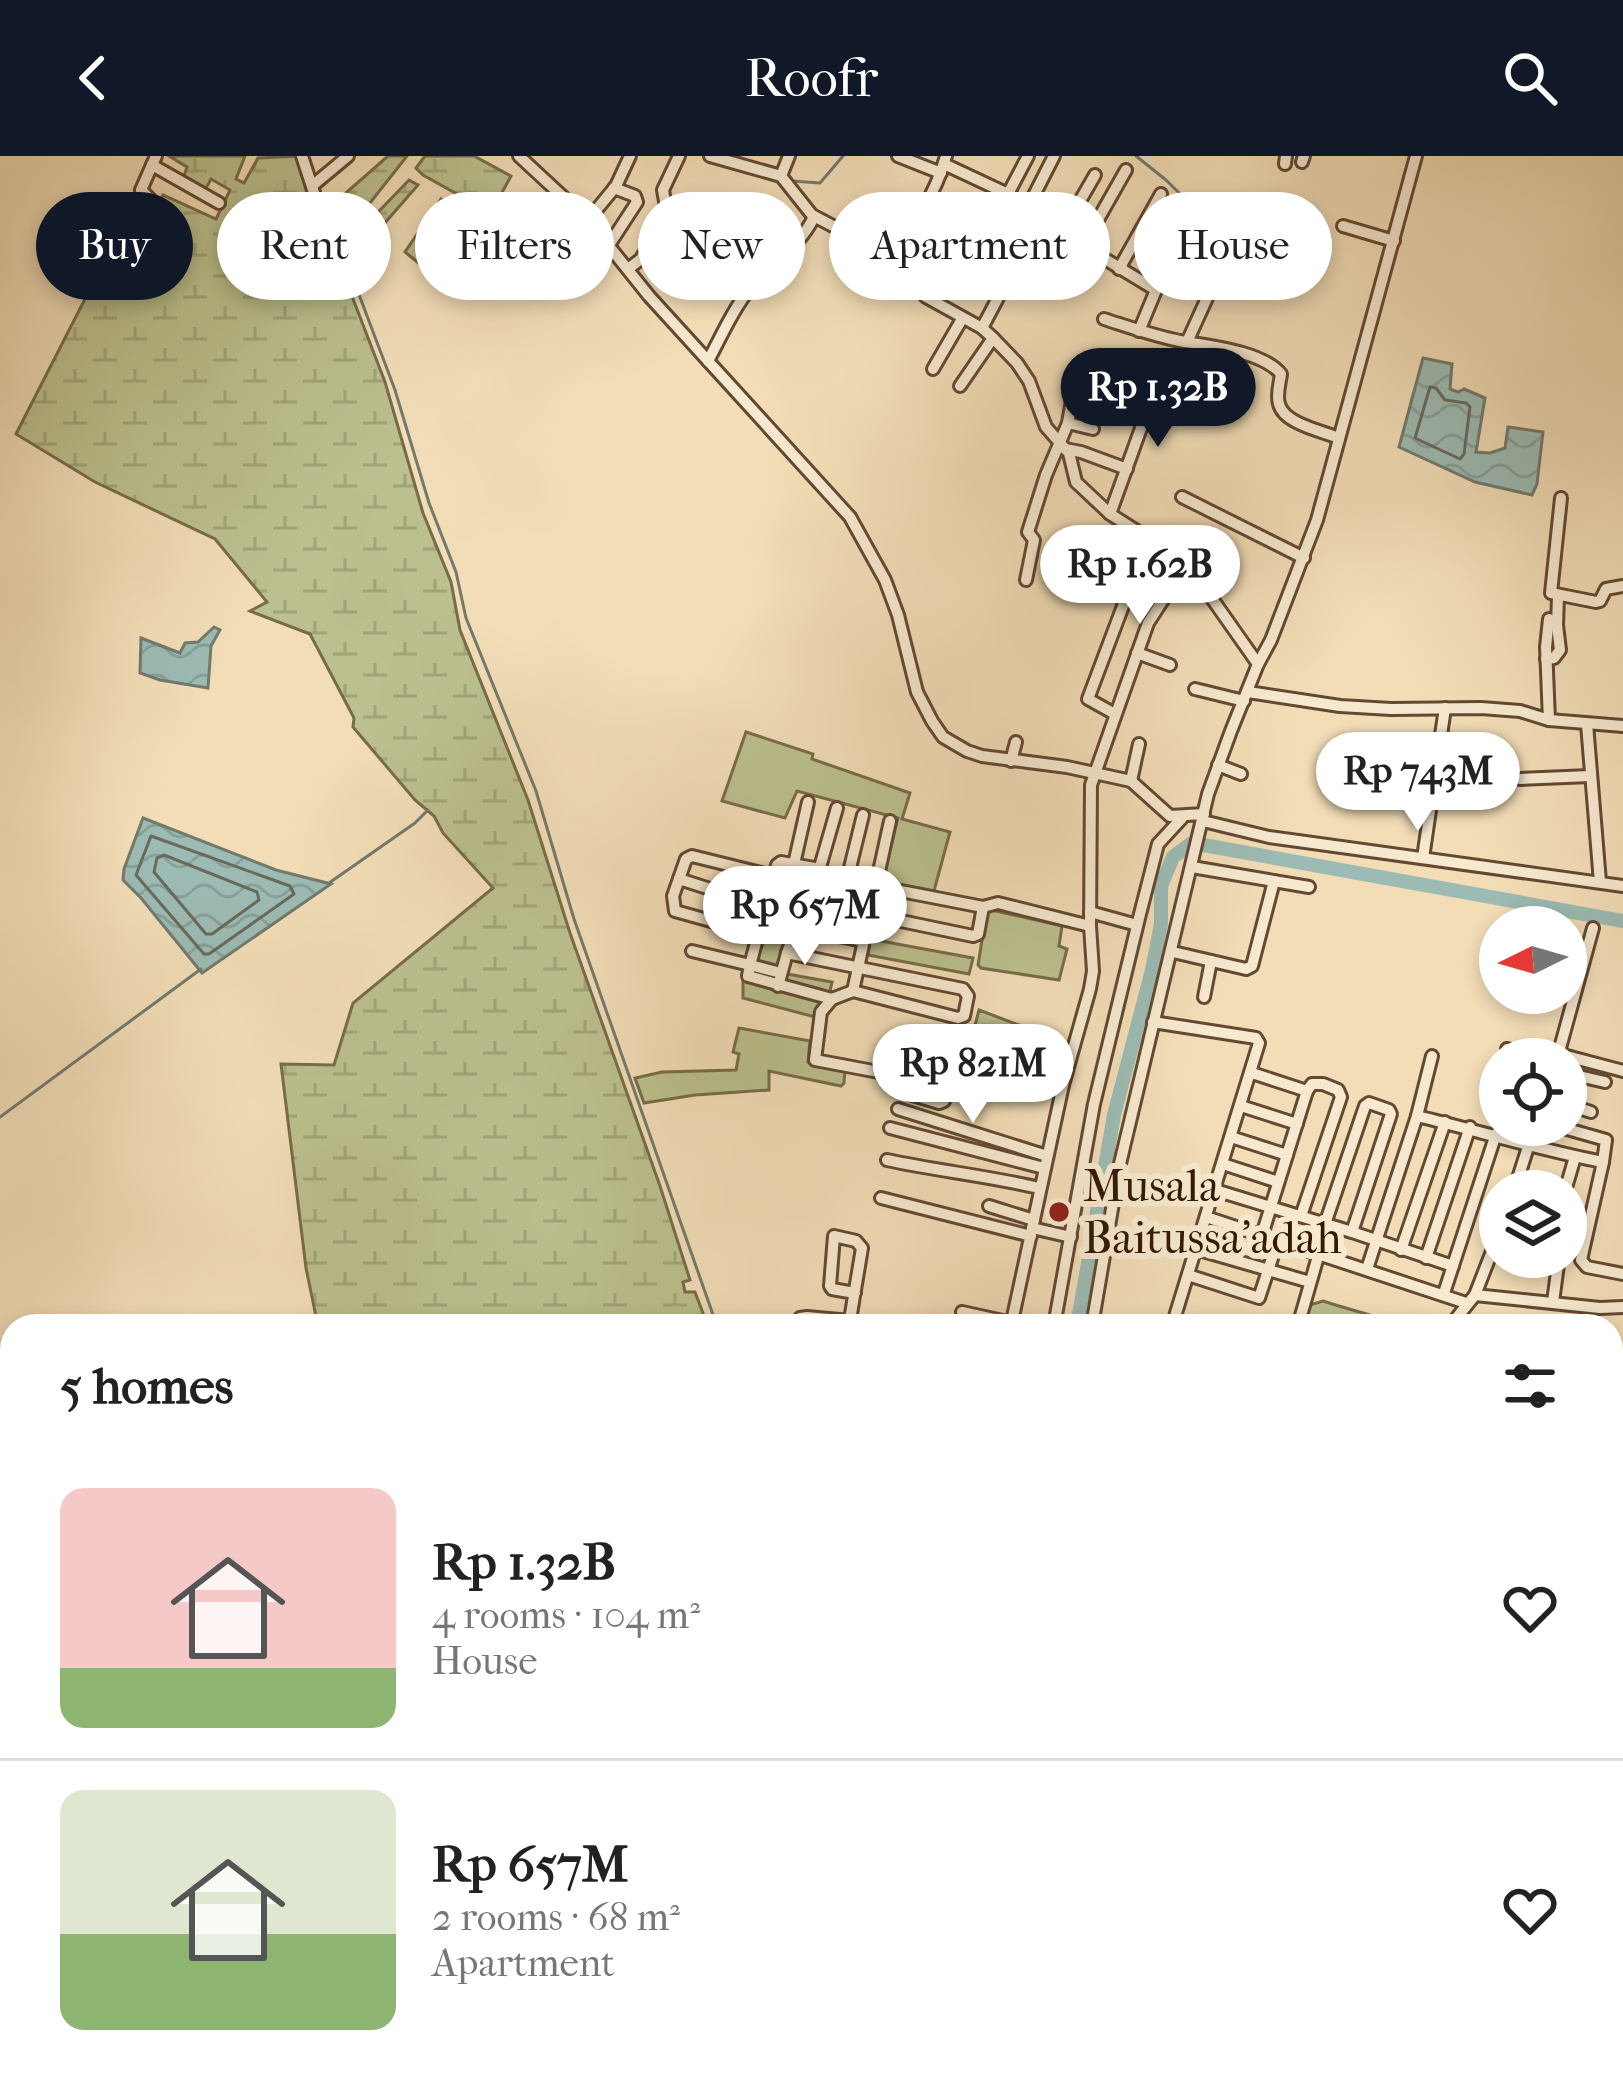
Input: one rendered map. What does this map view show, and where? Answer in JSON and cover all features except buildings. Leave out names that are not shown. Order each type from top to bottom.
[{"type":"street","points":[[302,156],[314,192],[348,156]]},
{"type":"street","points":[[519,156],[558,192]]},
{"type":"street","points":[[611,192],[630,156]]},
{"type":"street","points":[[628,269],[641,259],[666,215],[663,190],[679,156]]},
{"type":"street","points":[[710,156],[781,176],[814,217],[829,225]]},
{"type":"street","points":[[781,176],[789,156]]},
{"type":"street","points":[[898,156],[943,164],[1004,192]]},
{"type":"street","points":[[1009,192],[1028,156]]},
{"type":"street","points":[[1036,192],[1054,156]]},
{"type":"street","points":[[1094,1314],[1119,1168],[1218,765],[1304,558],[1416,156]]},
{"type":"street","points":[[143,192],[154,160],[217,202]]},
{"type":"street","points":[[1110,198],[1126,170]]},
{"type":"street","points":[[1085,192],[1095,175]]},
{"type":"street","points":[[614,188],[637,202],[614,236]]},
{"type":"street","points":[[708,362],[740,302],[802,237],[814,217]]},
{"type":"street","points":[[1343,226],[1394,241]]},
{"type":"street","points":[[1119,269],[1134,242]]},
{"type":"street","points":[[614,251],[850,517],[885,580],[913,679],[937,730],[949,741],[967,752],[1131,782],[1166,814],[1269,837],[1623,886]]},
{"type":"street","points":[[1110,263],[1134,278]]},
{"type":"street","points":[[931,300],[982,328],[1017,363],[1046,427],[1073,465],[1076,482],[1110,514],[1186,563],[1258,664]]},
{"type":"street","points":[[982,328],[997,300]]},
{"type":"street","points":[[1139,331],[1152,300]]},
{"type":"street","points":[[1187,342],[1206,300]]},
{"type":"street","points":[[933,369],[962,319]]},
{"type":"street","points":[[1104,319],[1139,331],[1210,344],[1276,367],[1282,378],[1278,394],[1283,412],[1339,438]]},
{"type":"street","points":[[960,386],[993,338]]},
{"type":"street","points":[[1110,514],[1162,370]]},
{"type":"street","points":[[1026,580],[1034,539],[1028,532],[1046,475],[1063,446],[1073,395]]},
{"type":"street","points":[[1068,423],[1093,429]]},
{"type":"street","points":[[1063,446],[1127,470]]},
{"type":"street","points":[[1182,497],[1304,558]]},
{"type":"street","points":[[1562,498],[1552,595],[1598,602],[1606,590],[1623,586]]},
{"type":"street","points":[[1115,714],[1088,699],[1126,598],[1156,544]]},
{"type":"street","points":[[1013,1314],[1093,971],[1089,800],[1095,773],[1154,612],[1186,563]]},
{"type":"street","points":[[1546,659],[1559,652],[1558,597]]},
{"type":"street","points":[[1126,598],[1154,612]]},
{"type":"street","points":[[1549,620],[1549,721]]},
{"type":"street","points":[[1106,652],[1169,665]]},
{"type":"street","points":[[1096,679],[1125,688]]},
{"type":"street","points":[[1196,689],[1340,706],[1520,711],[1549,721],[1623,726]]},
{"type":"street","points":[[1423,858],[1445,708]]},
{"type":"street","points":[[1587,724],[1600,882]]},
{"type":"street","points":[[1385,740],[1440,754]]},
{"type":"street","points":[[1011,760],[1016,742]]},
{"type":"street","points":[[1131,782],[1139,744]]},
{"type":"street","points":[[1218,765],[1241,774]]},
{"type":"street","points":[[1520,779],[1590,776]]},
{"type":"street","points":[[794,864],[808,802]]},
{"type":"street","points":[[779,979],[804,906],[810,902],[837,808]]},
{"type":"street","points":[[847,880],[862,815]]},
{"type":"street","points":[[1056,1314],[1094,1104],[1137,925],[1158,844],[1184,816]]},
{"type":"street","points":[[853,992],[890,821]]},
{"type":"street","points":[[758,934],[675,910],[672,903],[686,859],[692,856],[773,876]]},
{"type":"street","points":[[832,999],[779,979],[748,976],[779,862],[983,907],[994,902],[1137,925]]},
{"type":"street","points":[[1193,863],[1309,887]]},
{"type":"street","points":[[679,879],[766,907]]},
{"type":"street","points":[[1172,952],[1246,969],[1252,966],[1274,881]]},
{"type":"street","points":[[810,902],[976,936],[983,907]]},
{"type":"street","points":[[796,927],[863,941]]},
{"type":"street","points":[[1563,1038],[1593,928]]},
{"type":"street","points":[[692,951],[750,965]]},
{"type":"street","points":[[787,952],[968,993],[964,1016],[958,1018],[853,992],[832,999],[821,1012],[815,1060],[905,1077]]},
{"type":"street","points":[[1204,997],[1211,962]]},
{"type":"street","points":[[1154,1022],[1259,1043],[1176,1314]]},
{"type":"street","points":[[1367,1269],[1432,1056]]},
{"type":"street","points":[[973,1057],[1063,1085]]},
{"type":"street","points":[[1587,1063],[1623,1071]]},
{"type":"street","points":[[910,1067],[946,1076],[950,1082],[944,1101],[903,1093],[905,1077],[910,1067]]},
{"type":"street","points":[[1252,1073],[1307,1091]]},
{"type":"street","points":[[1587,1077],[1605,1082]]},
{"type":"street","points":[[1262,1235],[1307,1091],[1312,1084],[1323,1084],[1338,1090],[1341,1097],[1300,1216]]},
{"type":"street","points":[[1325,1224],[1366,1104],[1391,1112],[1352,1232]]},
{"type":"street","points":[[1241,1106],[1297,1124]]},
{"type":"street","points":[[898,1109],[1046,1162]]},
{"type":"street","points":[[1587,1110],[1592,1112]]},
{"type":"street","points":[[1417,1115],[1479,1130]]},
{"type":"street","points":[[1401,1250],[1445,1122]]},
{"type":"street","points":[[1426,1258],[1469,1127]]},
{"type":"street","points":[[890,1128],[1046,1162]]},
{"type":"street","points":[[1587,1134],[1613,1140],[1603,1162],[1581,1260],[1587,1267],[1623,1274]]},
{"type":"street","points":[[1232,1137],[1287,1155]]},
{"type":"street","points":[[1444,1293],[1492,1146]]},
{"type":"street","points":[[1521,1170],[1529,1147],[1603,1162]]},
{"type":"street","points":[[1571,1170],[1575,1156]]},
{"type":"street","points":[[887,1160],[1039,1188]]},
{"type":"street","points":[[1223,1164],[1278,1182]]},
{"type":"street","points":[[1215,1190],[1453,1266]]},
{"type":"street","points":[[881,1198],[1070,1238]]},
{"type":"street","points":[[989,1206],[1032,1228]]},
{"type":"street","points":[[1206,1217],[1470,1299],[1623,1307]]},
{"type":"street","points":[[851,1314],[855,1293],[861,1245],[835,1236],[830,1286],[855,1293]]},
{"type":"street","points":[[1188,1275],[1259,1298],[1278,1240]]},
{"type":"street","points":[[1196,1249],[1310,1282]]},
{"type":"street","points":[[1301,1314],[1319,1253]]},
{"type":"street","points":[[1459,1314],[1479,1278]]},
{"type":"street","points":[[1553,1303],[1556,1278]]},
{"type":"street","points":[[962,1312],[970,1314]]},
{"type":"green space","points":[[169,156],[245,156],[236,179],[244,183],[258,158],[298,156],[312,192],[229,192],[211,179],[204,192],[183,179],[187,167]]},
{"type":"green space","points":[[388,156],[407,156],[379,192],[347,192]]},
{"type":"green space","points":[[425,156],[474,156],[511,176],[502,192],[453,192],[416,168]]},
{"type":"green space","points":[[409,180],[418,185],[391,216],[391,199]]},
{"type":"green space","points":[[193,209],[216,219],[217,300],[353,300],[385,382],[423,513],[451,582],[460,630],[528,800],[660,1186],[690,1280],[683,1282],[685,1292],[695,1292],[703,1314],[316,1314],[281,1064],[334,1065],[353,1003],[493,888],[353,727],[354,718],[310,634],[250,611],[267,602],[215,539],[95,482],[16,434],[84,300],[193,300]]},
{"type":"green space","points":[[415,237],[415,260],[405,252]]},
{"type":"green space","points":[[746,732],[910,793],[902,819],[950,832],[934,891],[882,881],[898,818],[797,791],[785,818],[722,801]]},
{"type":"green space","points":[[780,866],[811,873],[776,972],[832,982],[815,1017],[743,998],[743,978]]},
{"type":"green space","points":[[987,909],[1062,926],[1059,946],[1067,949],[1059,980],[981,968]]},
{"type":"green space","points":[[870,939],[973,958],[969,974],[868,955]]},
{"type":"green space","points":[[979,1010],[1069,1044],[1063,1061],[982,1039],[973,1033]]},
{"type":"green space","points":[[739,1028],[810,1041],[808,1062],[845,1070],[844,1083],[769,1071],[769,1090],[644,1103],[635,1078],[662,1072],[736,1070],[739,1054],[733,1052]]},
{"type":"green space","points":[[1323,1301],[1365,1314],[1307,1314],[1310,1305]]},
{"type":"water","points":[[1423,358],[1452,364],[1450,389],[1485,398],[1476,452],[1505,448],[1508,427],[1543,432],[1532,495],[1475,482],[1399,447]]},
{"type":"water","points":[[214,627],[220,630],[211,646],[208,688],[140,673],[141,638],[180,653],[185,643],[198,642]]},
{"type":"water","points":[[143,818],[276,870],[331,884],[202,973],[123,880]]},
{"type":"waterway","points":[[308,156],[315,177]]},
{"type":"waterway","points":[[792,181],[820,183],[843,156]]},
{"type":"waterway","points":[[1136,156],[1178,192]]},
{"type":"waterway","points":[[765,177],[787,192]]},
{"type":"waterway","points":[[318,186],[395,390],[429,503],[456,572],[466,618],[536,791],[574,919],[713,1314]]},
{"type":"waterway","points":[[329,883],[428,810]]},
{"type":"waterway","points":[[1079,1314],[1114,1115],[1161,924],[1161,886],[1173,857],[1192,843],[1623,921]]},
{"type":"waterway","points":[[0,1117],[201,969]]},
{"type":"place","name":"Musala Baitussa'adah","points":[[1059,1212]]}]
